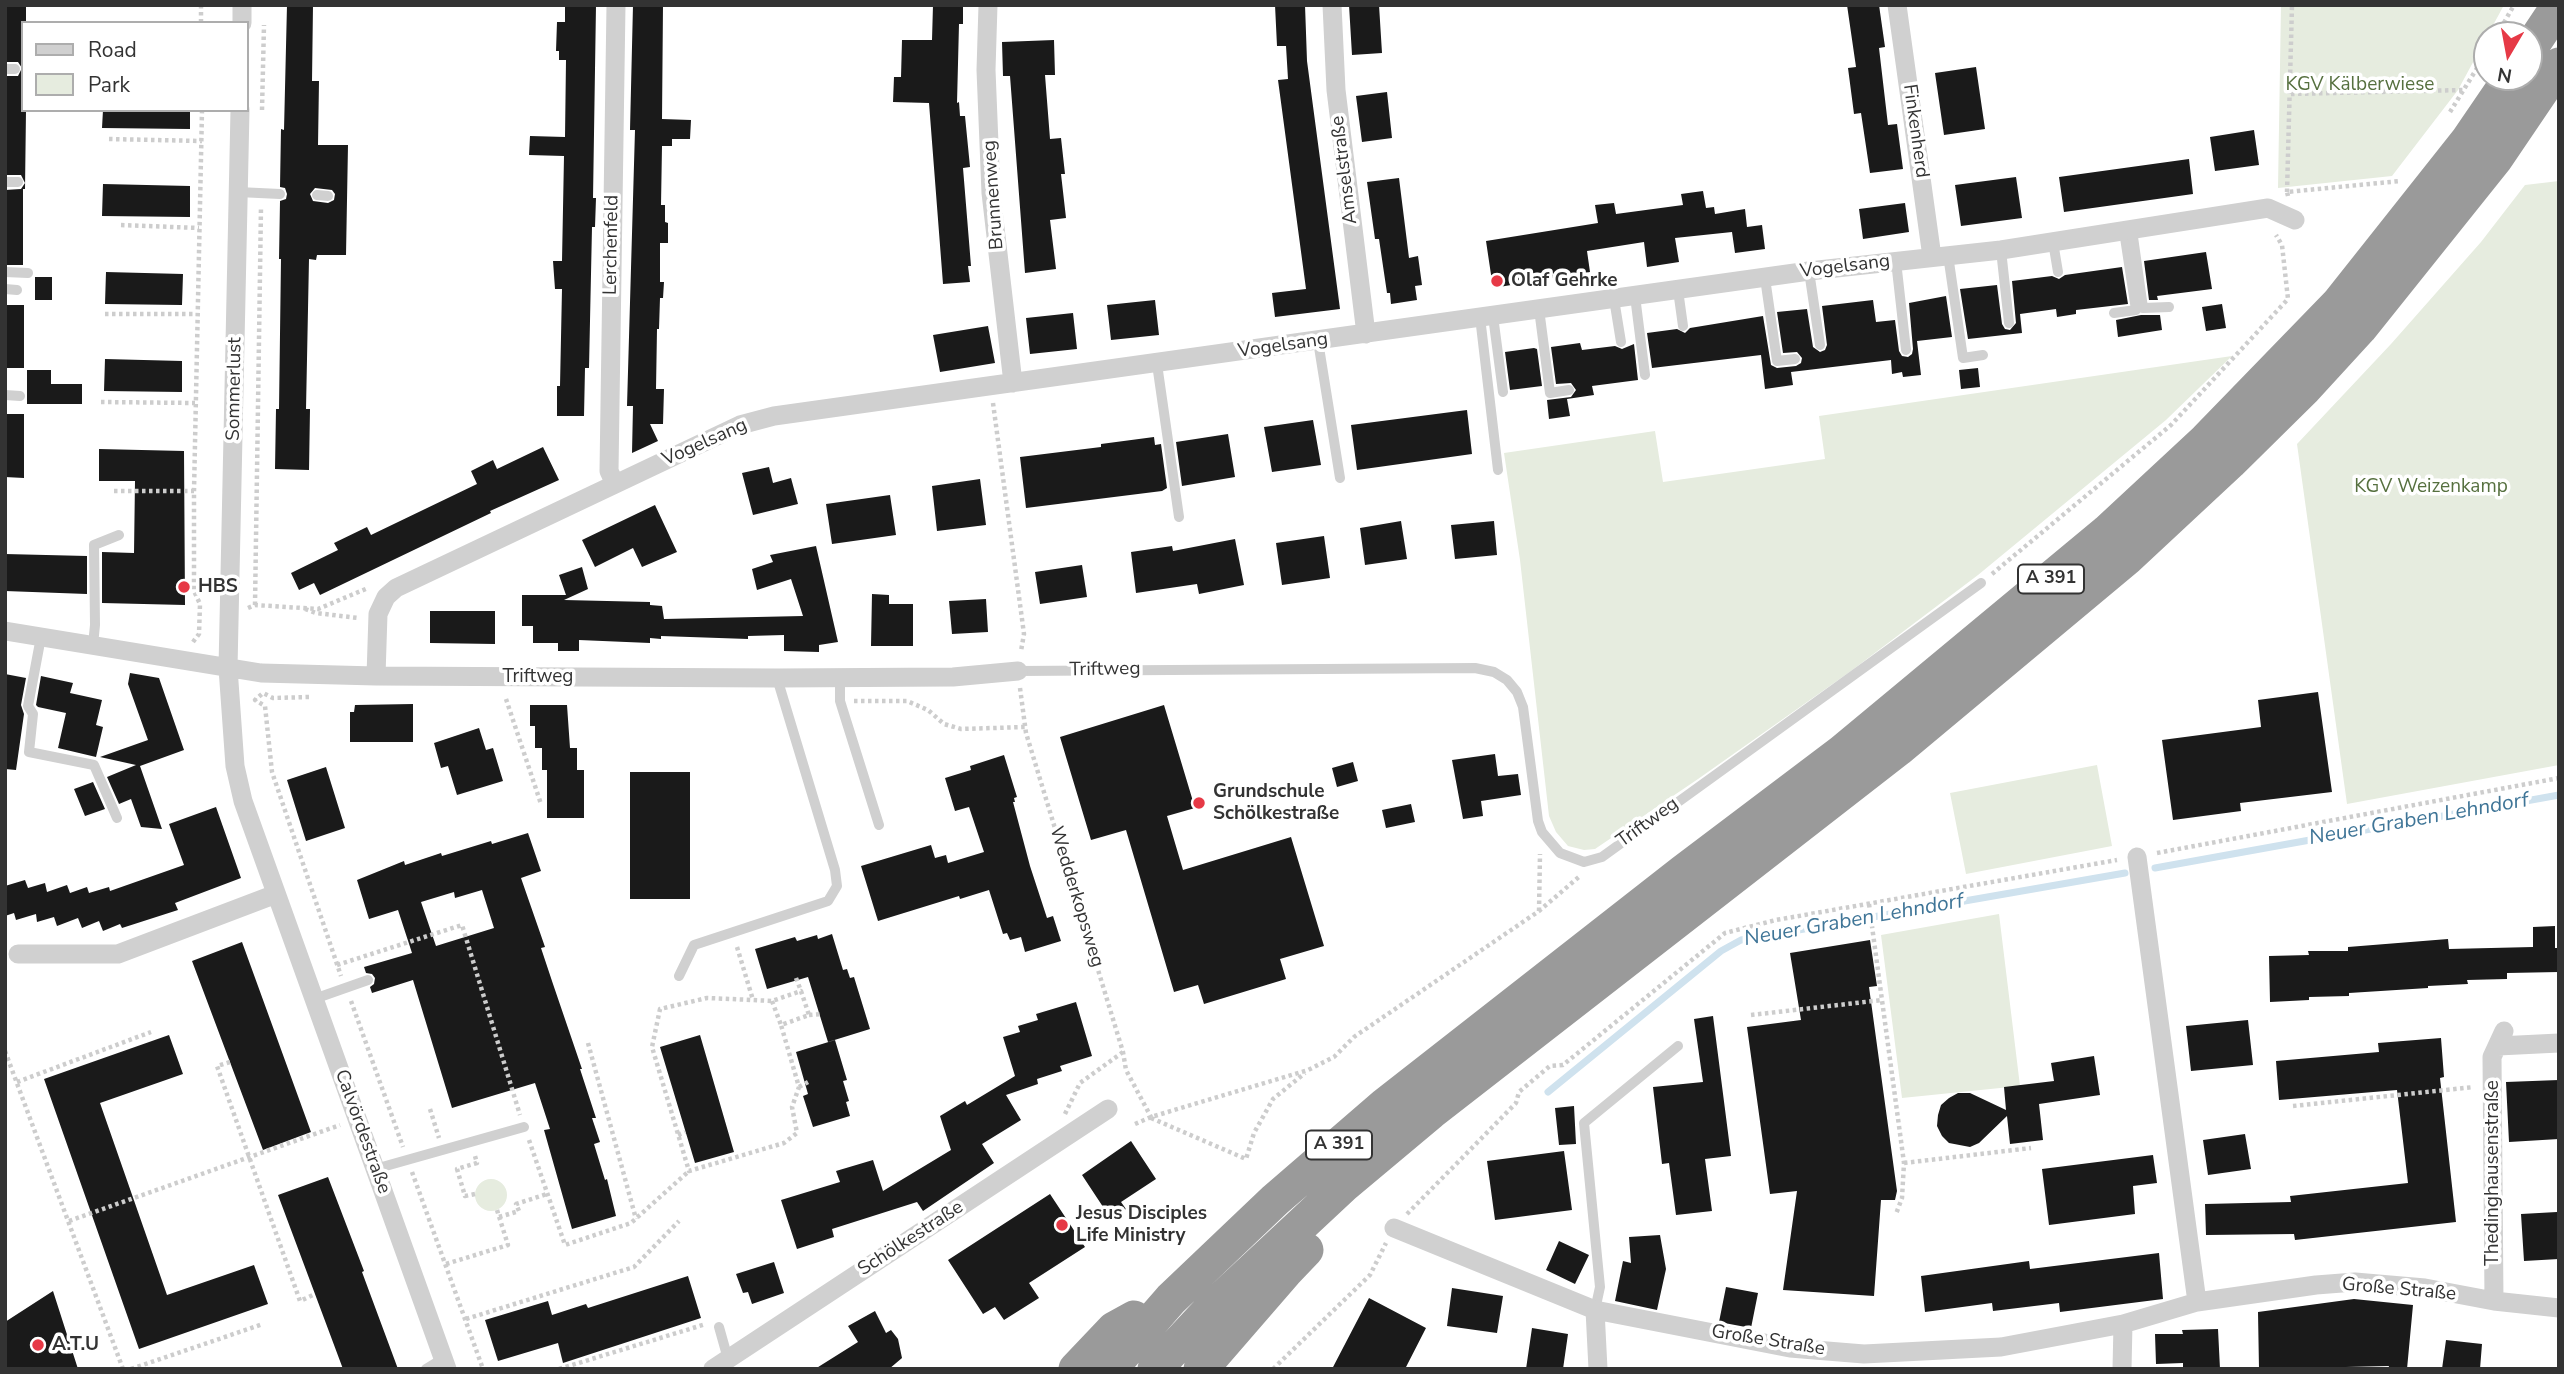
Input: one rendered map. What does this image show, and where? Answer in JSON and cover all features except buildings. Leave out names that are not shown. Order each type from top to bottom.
[{"type":"highway","points":[[2543,29],[2559,5]]},
{"type":"highway","name":"A 391","points":[[1155,1369],[1210,1310],[1326,1202],[1431,1112],[1898,749],[2139,547],[2240,453],[2360,328],[2496,158],[2559,65]]},
{"type":"highway","name":"A 391","points":[[1110,1369],[1171,1299],[1275,1200],[1385,1105],[1842,752],[2107,532],[2206,440],[2338,304],[2468,140],[2501,91]]},
{"type":"highway","points":[[1200,1369],[1285,1272],[1365,1191],[1416,1146],[1431,1112]]},
{"type":"highway","points":[[1076,1369],[1114,1328],[1171,1299]]},
{"type":"street","name":"Lerchenfeld","points":[[615,484],[609,471],[616,5]]},
{"type":"street","name":"Brunnenweg","points":[[988,5],[986,70],[991,193],[1013,383]]},
{"type":"street","name":"Amselstraße","points":[[1332,5],[1336,90],[1366,334]]},
{"type":"street","name":"Finkenherd","points":[[1897,5],[1940,256]]},
{"type":"street","name":"Sommerlust","points":[[228,668],[240,112]]},
{"type":"street","name":"Vogelsang","points":[[376,676],[378,614],[386,597],[396,588],[740,425],[787,415],[1809,271],[2001,250],[2268,208],[2295,220]]},
{"type":"street","name":"Triftweg","points":[[5,631],[261,673],[376,676],[953,677],[1019,664]]},
{"type":"street","name":"Calvördestraße","points":[[228,668],[230,715],[237,777],[243,801],[445,1364]]},
{"type":"street","points":[[2137,857],[2197,1302]]},
{"type":"street","points":[[18,954],[118,954],[276,894]]},
{"type":"street","name":"Thedinghausenstraße","points":[[2494,1301],[2492,1057],[2501,1038],[2559,1043]]},
{"type":"street","name":"Schölkestraße","points":[[720,1364],[1108,1109]]},
{"type":"street","name":"Große Straße","points":[[1394,1228],[1595,1310],[1790,1348],[1864,1354],[2001,1347],[2123,1324],[2197,1302],[2277,1289],[2355,1282],[2425,1288],[2494,1301],[2559,1308]]},
{"type":"street","points":[[1595,1310],[1598,1369]]},
{"type":"street","points":[[2122,1369],[2123,1324]]},
{"type":"lane","points":[[5,182],[18,183]]},
{"type":"lane","points":[[238,192],[280,194]]},
{"type":"lane","points":[[2128,231],[2143,308],[2169,307]]},
{"type":"lane","points":[[2114,313],[2136,310],[2128,231]]},
{"type":"lane","points":[[2053,242],[2058,272]]},
{"type":"lane","points":[[2001,250],[2009,323]]},
{"type":"lane","points":[[1940,256],[1963,358],[1983,355]]},
{"type":"lane","points":[[1896,261],[1906,350]]},
{"type":"lane","points":[[1809,271],[1820,345]]},
{"type":"lane","points":[[5,272],[28,273]]},
{"type":"lane","points":[[1765,278],[1777,361],[1795,359]]},
{"type":"lane","points":[[5,289],[17,290]]},
{"type":"lane","points":[[1678,290],[1683,326]]},
{"type":"lane","points":[[1635,296],[1645,375]]},
{"type":"lane","points":[[1614,299],[1621,342]]},
{"type":"lane","points":[[1539,309],[1550,393],[1569,390]]},
{"type":"lane","points":[[1486,317],[1503,392]]},
{"type":"lane","points":[[1486,317],[1498,470]]},
{"type":"lane","points":[[1318,341],[1340,478]]},
{"type":"lane","points":[[1157,364],[1179,517]]},
{"type":"lane","points":[[5,395],[20,396]]},
{"type":"lane","points":[[93,645],[96,625],[94,545],[119,536]]},
{"type":"lane","name":"Triftweg","points":[[1019,664],[1475,668],[1494,672],[1507,680],[1517,692],[1523,707],[1538,821],[1542,832],[1560,853],[1584,862],[1602,857],[1981,583]]},
{"type":"lane","points":[[41,636],[28,706],[33,714],[29,752],[94,765],[117,818]]},
{"type":"lane","points":[[840,677],[840,701],[879,825]]},
{"type":"lane","points":[[679,976],[694,945],[828,901],[837,886],[835,870],[777,678]]},
{"type":"lane","points":[[314,999],[368,980]]},
{"type":"lane","points":[[1595,1310],[1600,1287],[1584,1123],[1678,1046]]},
{"type":"lane","points":[[375,1169],[524,1127]]},
{"type":"lane","points":[[719,1327],[720,1364]]},
{"type":"lane","points":[[426,1369],[445,1364]]},
{"type":"path","points":[[2282,245],[2295,220],[2287,192],[2292,5]]},
{"type":"path","points":[[2505,21],[2514,5]]},
{"type":"path","points":[[262,116],[264,17]]},
{"type":"path","points":[[2445,120],[2473,75]]},
{"type":"path","points":[[2291,94],[2464,90]]},
{"type":"path","points":[[200,604],[194,590],[194,491],[202,112]]},
{"type":"path","points":[[109,139],[202,141]]},
{"type":"path","points":[[2287,192],[2399,181],[2408,171]]},
{"type":"path","points":[[261,193],[255,605],[317,608],[372,587]]},
{"type":"path","points":[[121,225],[199,228]]},
{"type":"path","points":[[1981,583],[2171,425],[2288,299],[2282,245],[2276,234]]},
{"type":"path","points":[[105,314],[196,314]]},
{"type":"path","name":"Wedderkopsweg","points":[[990,387],[1024,634],[1019,664],[1025,727],[1126,1070],[1151,1117]]},
{"type":"path","points":[[101,402],[195,403]]},
{"type":"path","points":[[114,491],[194,491]]},
{"type":"path","points":[[295,606],[316,613],[362,618]]},
{"type":"path","points":[[246,609],[246,619]]},
{"type":"path","points":[[263,693],[256,700],[265,706],[272,772],[337,965],[483,1369]]},
{"type":"path","points":[[506,699],[541,803]]},
{"type":"path","points":[[907,701],[928,710],[944,724],[961,729],[1025,727]]},
{"type":"path","points":[[1273,1369],[1370,1275],[1394,1228],[1516,1103],[1519,1092],[1550,1066],[1563,1065],[1725,933],[1776,920],[2137,857],[2559,778]]},
{"type":"path","points":[[1539,911],[1542,832]]},
{"type":"path","points":[[1135,1124],[1308,1070],[1334,1057],[1354,1037],[1539,911],[1602,857]]},
{"type":"path","points":[[1870,905],[1904,1163],[1902,1198],[1896,1214]]},
{"type":"path","points":[[337,965],[462,925],[524,1127],[565,1245],[631,1223],[689,1171],[784,1143],[797,1133],[792,1107],[799,1087],[772,1000]]},
{"type":"path","points":[[733,933],[753,1000]]},
{"type":"path","points":[[796,978],[809,1015]]},
{"type":"path","points":[[689,1171],[652,1047],[660,1009],[707,998],[772,1000],[801,991]]},
{"type":"path","points":[[1751,1015],[1882,1000]]},
{"type":"path","points":[[780,1025],[809,1015],[822,1014]]},
{"type":"path","points":[[17,1082],[151,1031]]},
{"type":"path","points":[[588,1043],[636,1219]]},
{"type":"path","points":[[5,1051],[123,1369]]},
{"type":"path","points":[[230,1062],[218,1066],[300,1301],[315,1294]]},
{"type":"path","points":[[1151,1117],[1246,1159],[1254,1133],[1273,1099],[1308,1070]]},
{"type":"path","points":[[661,1079],[669,1076]]},
{"type":"path","points":[[799,1087],[808,1082]]},
{"type":"path","points":[[2292,1105],[2492,1085]]},
{"type":"path","points":[[430,1109],[443,1149]]},
{"type":"path","points":[[69,1221],[357,1119]]},
{"type":"path","points":[[678,1135],[685,1132]]},
{"type":"path","points":[[471,1141],[477,1163],[457,1169],[465,1196],[475,1194]]},
{"type":"path","points":[[1904,1163],[2031,1148]]},
{"type":"path","points":[[499,1217],[519,1211],[516,1204],[547,1194]]},
{"type":"path","points":[[446,1264],[508,1245],[497,1210]]},
{"type":"path","points":[[466,1319],[634,1266],[679,1221]]},
{"type":"path","points":[[559,1369],[717,1321],[719,1327]]},
{"type":"path","points":[[131,1369],[263,1324]]},
{"type":"path","points":[[580,1362],[583,1369]]},
{"type":"green space","name":"KGV Kälberwiese","points":[[2281,5],[2504,5],[2495,21],[2473,21],[2473,62],[2458,90],[2392,176],[2278,188]]},
{"type":"green space","name":"KGV Weizenkamp","points":[[2559,181],[2559,765],[2347,804],[2297,444],[2391,344],[2481,242],[2525,185]]},
{"type":"green space","points":[[2232,356],[2166,420],[1978,575],[1851,671],[1698,779],[1595,849],[1584,850],[1568,846],[1556,832],[1549,816],[1520,560],[1504,453],[1655,431],[1663,482],[1825,459],[1819,416]]},
{"type":"green space","points":[[2097,765],[2112,846],[1966,874],[1950,793]]},
{"type":"green space","points":[[1999,914],[2020,1086],[1902,1098],[1881,935]]},
{"type":"green space","points":[[491,1179],[502,1184],[507,1195],[502,1206],[491,1211],[480,1206],[475,1195],[480,1184]]},
{"type":"waterway","name":"Neuer Graben Lehndorf","points":[[2155,868],[2559,795]]},
{"type":"waterway","name":"Neuer Graben Lehndorf","points":[[1548,1092],[1721,951],[1741,940],[2125,873]]},
{"type":"place","name":"Olaf Gehrke","points":[[1497,281]]},
{"type":"place","name":"HBS","points":[[184,587]]},
{"type":"place","name":"Grundschule Schölkestraße","points":[[1199,803]]},
{"type":"place","name":"Jesus Disciples Life Ministry","points":[[1062,1225]]},
{"type":"place","name":"A.T.U","points":[[38,1345]]}]
